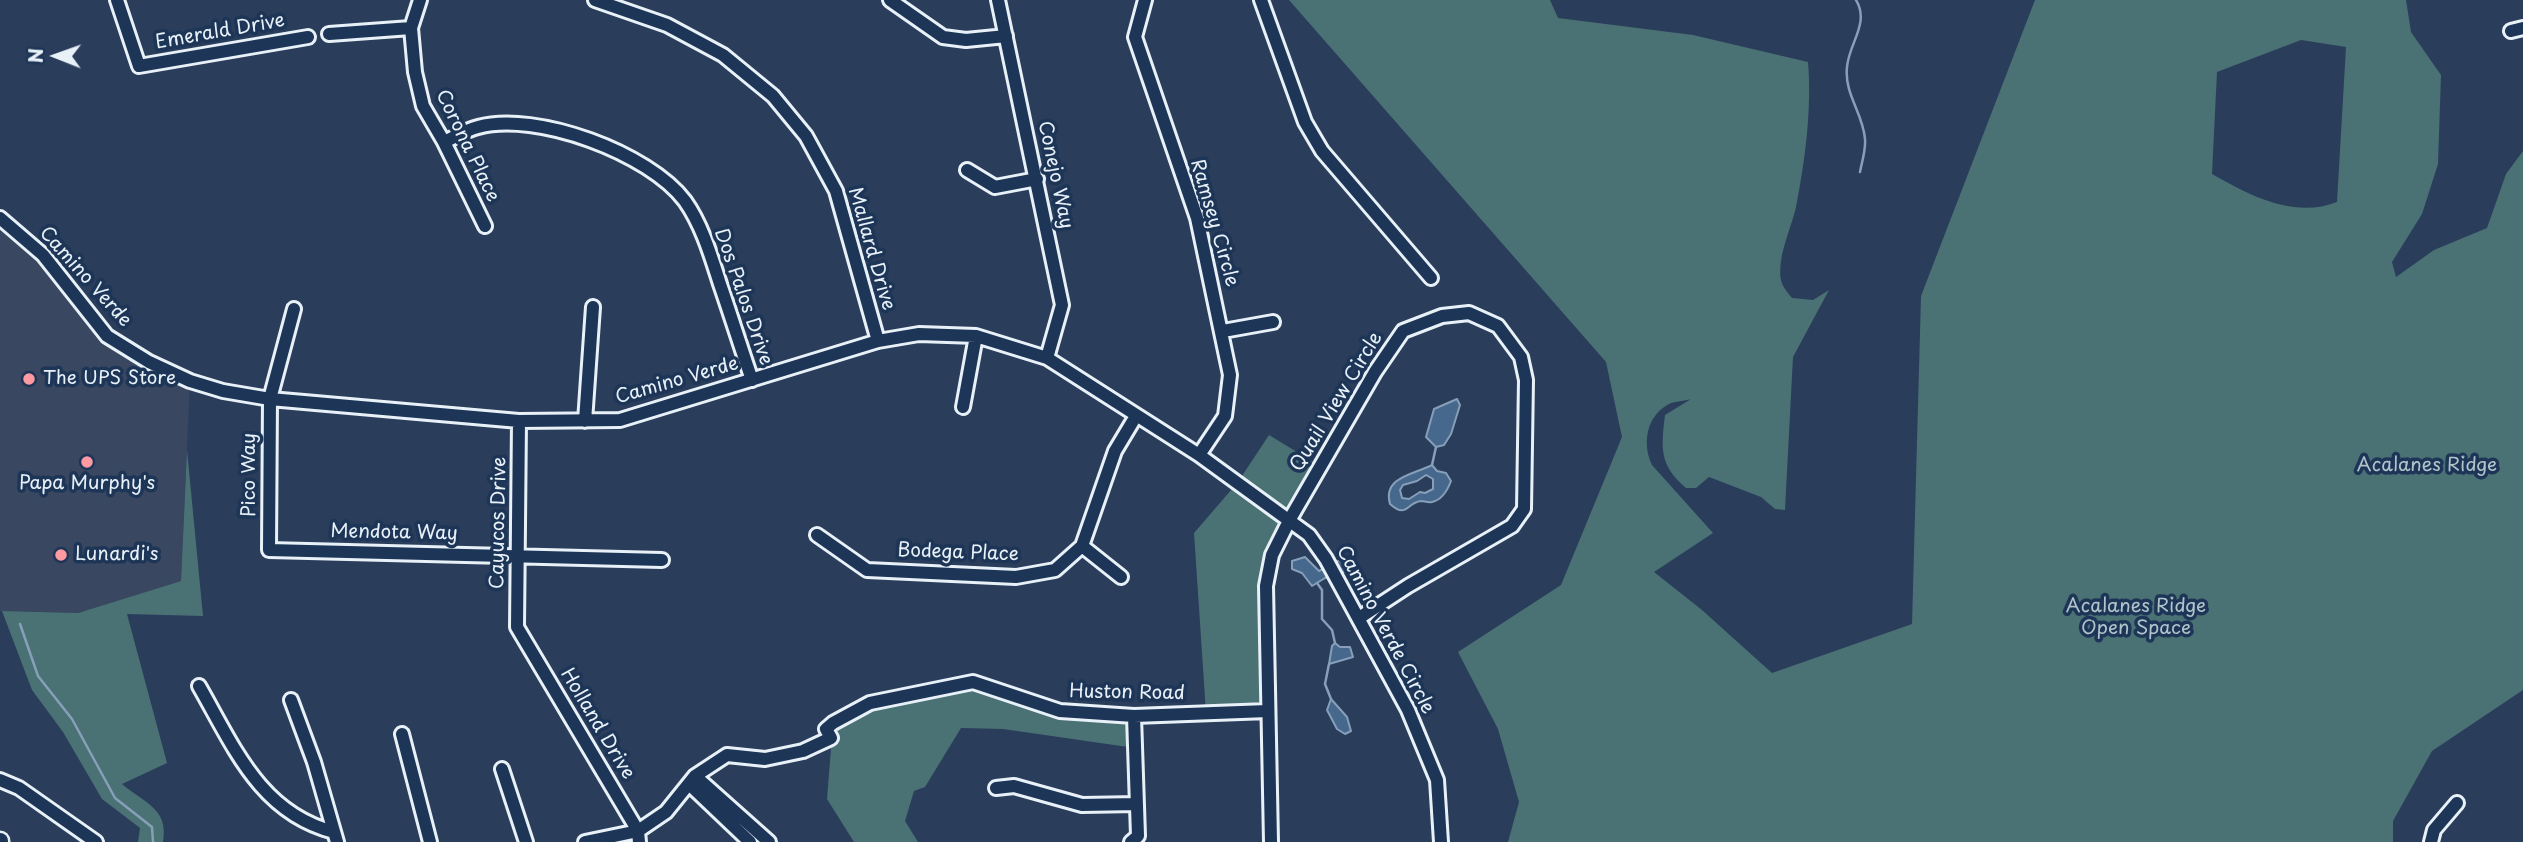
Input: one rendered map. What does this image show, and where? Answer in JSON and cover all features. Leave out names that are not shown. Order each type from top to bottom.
[{"type":"street","name":"Emerald Drive","points":[[117,0],[139,66],[308,37]]},
{"type":"street","name":"Corona Place","points":[[419,0],[411,28],[415,72],[423,106],[444,142],[485,226]]},
{"type":"street","points":[[890,0],[943,37],[966,40],[1006,37]]},
{"type":"street","name":"Conejo Way","points":[[998,0],[1062,305],[1047,358]]},
{"type":"street","name":"Ramsey Circle","points":[[1144,0],[1135,37],[1197,218],[1223,331],[1230,375],[1225,416],[1199,455]]},
{"type":"street","points":[[1261,0],[1305,122],[1322,151],[1431,278]]},
{"type":"street","name":"Mallard Drive","points":[[603,1],[667,25],[723,55],[773,96],[806,136],[836,191],[878,341]]},
{"type":"street","points":[[329,34],[411,28]]},
{"type":"street","name":"Dos Palos Drive","points":[[444,142],[479,127],[523,123],[580,137],[626,155],[662,178],[685,202],[706,242],[752,380]]},
{"type":"street","points":[[967,170],[995,187],[1037,179]]},
{"type":"street","name":"Camino Verde","points":[[0,218],[43,255],[107,336],[149,362],[190,381],[223,391],[270,399],[519,421],[620,420],[878,341],[919,334],[976,336],[1047,358],[1199,455],[1290,519]]},
{"type":"street","points":[[585,421],[593,307]]},
{"type":"street","name":"Pico Way","points":[[270,550],[270,399],[294,309]]},
{"type":"street","name":"Quail View Circle","points":[[1290,519],[1375,372],[1402,331],[1442,316],[1469,313],[1498,326],[1521,357],[1526,380],[1524,509],[1512,526],[1408,586],[1359,618]]},
{"type":"street","points":[[1223,331],[1273,322]]},
{"type":"street","points":[[963,407],[976,336]]},
{"type":"street","points":[[1121,577],[1082,547],[1115,451],[1136,416]]},
{"type":"street","name":"Cayucos Drive","points":[[517,627],[519,421]]},
{"type":"street","points":[[1271,842],[1266,586],[1272,555],[1290,519]]},
{"type":"street","name":"Camino Verde Circle","points":[[1290,519],[1309,535],[1326,559],[1408,710],[1437,780],[1441,842]]},
{"type":"street","name":"Bodega Place","points":[[817,535],[867,570],[1016,577],[1055,570],[1082,547]]},
{"type":"street","name":"Mendota Way","points":[[270,550],[662,560]]},
{"type":"street","name":"Holland Drive","points":[[517,627],[638,836]]},
{"type":"street","name":"Huston Road","points":[[585,842],[638,836],[666,812],[692,780],[727,755],[765,759],[803,751],[831,738],[826,729],[870,703],[973,682],[1060,711],[1134,716],[1268,711]]},
{"type":"street","points":[[199,686],[245,767],[263,791],[289,812],[336,837]]},
{"type":"street","points":[[291,700],[314,762],[336,837]]},
{"type":"street","points":[[1131,842],[1138,836],[1134,716]]},
{"type":"street","points":[[402,734],[430,842]]},
{"type":"street","points":[[502,769],[526,842]]},
{"type":"street","points":[[0,780],[19,788],[96,842]]},
{"type":"street","points":[[692,780],[750,842]]},
{"type":"street","points":[[692,780],[769,842]]},
{"type":"street","points":[[996,788],[1014,786],[1082,805],[1137,804]]},
{"type":"street","points":[[2431,842],[2434,830],[2457,803]]},
{"type":"shaded area","points":[[0,218],[43,255],[107,336],[190,381],[181,581],[78,613],[0,611]]},
{"type":"shaded area","points":[[1457,399],[1460,405],[1451,434],[1444,445],[1436,447],[1426,437],[1434,409]]},
{"type":"shaded area","points":[[1432,465],[1437,471],[1446,473],[1451,481],[1442,497],[1432,502],[1416,502],[1403,510],[1390,504],[1389,495],[1395,482]],"holes":[[[1426,475],[1433,479],[1433,489],[1420,492],[1409,499],[1402,498],[1400,490],[1403,485]]]},
{"type":"shaded area","points":[[1305,557],[1319,571],[1346,557],[1349,559],[1350,570],[1325,578],[1312,586],[1302,573],[1292,569],[1292,561]]},
{"type":"shaded area","points":[[1335,643],[1340,647],[1350,647],[1353,657],[1329,664]]},
{"type":"shaded area","points":[[1331,699],[1347,717],[1351,731],[1345,734],[1337,729],[1327,710]]},
{"type":"green space","name":"Acalanes Ridge Open Space","points":[[1289,0],[1550,0],[1558,18],[1693,35],[1808,62],[1809,98],[1805,153],[1796,207],[1780,271],[1784,287],[1792,298],[1813,300],[1829,290],[1793,357],[1785,510],[1775,509],[1761,497],[1709,477],[1696,488],[1686,488],[1677,480],[1664,455],[1665,415],[1691,399],[1671,403],[1661,409],[1651,423],[1647,440],[1652,465],[1713,533],[1654,572],[1702,610],[1772,673],[1912,624],[1921,296],[2035,0],[2406,0],[2411,32],[2441,75],[2438,164],[2422,214],[2392,262],[2396,277],[2434,250],[2487,228],[2506,174],[2523,151],[2523,690],[2432,751],[2393,821],[2393,842],[1508,842],[1519,802],[1498,729],[1458,652],[1561,585],[1622,437],[1606,362]],"holes":[[[2301,40],[2346,47],[2337,202],[2321,207],[2288,206],[2256,197],[2212,174],[2217,72]]]},
{"type":"green space","points":[[1269,435],[1320,466],[1272,555],[1268,711],[1206,713],[1194,533],[1238,482]]},
{"type":"green space","points":[[187,450],[203,616],[127,614],[167,763],[122,784],[153,807],[162,821],[163,842],[138,842],[140,828],[102,799],[63,732],[32,690],[2,611],[78,613],[181,581]]},
{"type":"green space","points":[[973,682],[1060,711],[1134,716],[1135,748],[1003,729],[961,728],[925,787],[914,791],[905,821],[918,842],[854,842],[827,799],[833,723],[870,703]]},
{"type":"waterway","points":[[1856,0],[1861,17],[1849,58],[1847,77],[1864,130],[1860,172]]},
{"type":"waterway","points":[[1432,465],[1436,447]]},
{"type":"waterway","points":[[1317,583],[1322,590],[1322,619],[1332,630],[1335,643]]},
{"type":"waterway","points":[[20,624],[38,676],[72,719],[115,798],[152,827],[153,842]]},
{"type":"waterway","points":[[1329,664],[1325,684],[1331,699]]},
{"type":"place","name":"The UPS Store","points":[[29,379]]},
{"type":"place","name":"Papa Murphy's","points":[[87,462]]},
{"type":"place","name":"Lunardi's","points":[[61,555]]},
{"type":"park label","name":"Acalanes Ridge","points":[[2427,466]]}]
